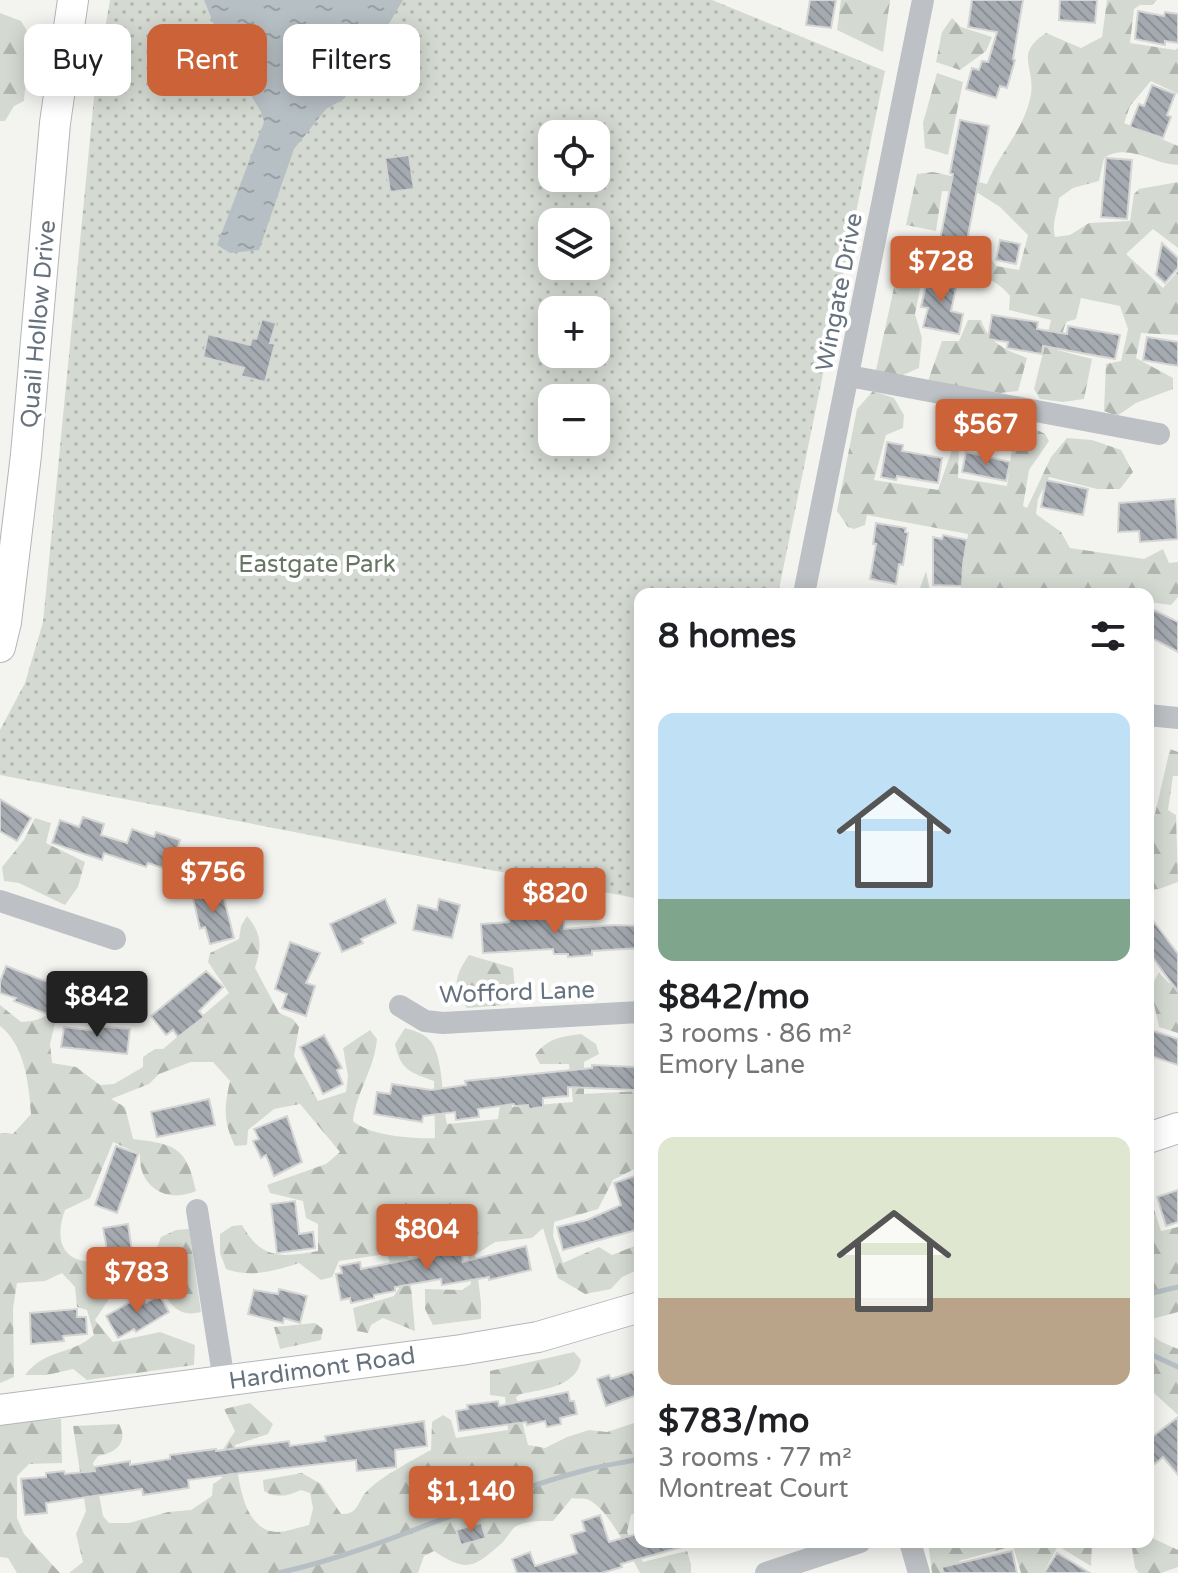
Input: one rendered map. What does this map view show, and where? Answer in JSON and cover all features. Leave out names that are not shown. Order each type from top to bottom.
[{"type":"street","name":"Quail Hollow Drive","points":[[0,647],[6,622],[26,455],[55,123],[73,0]]},
{"type":"street","name":"Wingate Drive","points":[[805,588],[923,0]]},
{"type":"street","points":[[849,376],[1159,434]]},
{"type":"street","points":[[1154,716],[1178,718]]},
{"type":"street","points":[[0,901],[115,939]]},
{"type":"street","name":"Wofford Lane","points":[[400,1006],[425,1021],[443,1023],[634,1012]]},
{"type":"street","points":[[1154,1136],[1178,1128]]},
{"type":"street","points":[[197,1210],[224,1381]]},
{"type":"street","name":"Hardimont Road","points":[[0,1410],[424,1355],[538,1337],[634,1309]]},
{"type":"street","points":[[766,1573],[842,1548]]},
{"type":"street","points":[[912,1548],[919,1573]]},
{"type":"green space","name":"Eastgate Park","points":[[110,0],[712,0],[885,71],[779,588],[634,588],[634,898],[0,775],[0,730],[25,683],[43,622],[94,96],[131,96],[131,24],[106,24]]},
{"type":"green space","points":[[841,0],[890,0],[883,52],[837,30]]},
{"type":"green space","points":[[1107,0],[1157,0],[1152,5],[1140,5],[1134,9],[1130,43],[1178,48],[1178,94],[1151,81],[1130,106],[1124,123],[1178,146],[1178,165],[1122,152],[1104,158],[1099,181],[1073,188],[1059,198],[1054,232],[1055,237],[1070,235],[1089,223],[1130,221],[1134,194],[1139,189],[1178,182],[1178,248],[1153,229],[1126,254],[1163,288],[1178,271],[1178,335],[1141,333],[1136,358],[1173,378],[1173,389],[1136,403],[1117,416],[1104,411],[1106,364],[1121,361],[1128,329],[1120,306],[1081,298],[1076,319],[1066,322],[1057,350],[1092,359],[1084,399],[1063,402],[1040,399],[1034,389],[1051,320],[1009,310],[1010,296],[983,276],[925,264],[915,314],[922,338],[919,368],[898,377],[876,370],[905,237],[989,256],[996,266],[1019,270],[1028,235],[1000,207],[978,193],[942,191],[936,231],[906,225],[917,174],[933,172],[987,184],[1028,107],[1031,84],[1028,54],[1031,47],[1046,33],[1081,48],[1102,37]]},
{"type":"green space","points":[[0,13],[21,21],[24,26],[24,96],[24,101],[14,106],[5,121],[0,121]]},
{"type":"green space","points":[[952,18],[961,27],[992,37],[986,51],[960,70],[936,62],[942,32]]},
{"type":"green space","points":[[937,73],[963,82],[948,155],[925,148],[923,123]]},
{"type":"green space","points":[[968,320],[981,320],[988,335],[999,345],[1027,358],[1018,391],[1000,393],[928,381],[942,341],[959,341]]},
{"type":"green space","points":[[873,391],[894,398],[904,415],[903,428],[886,435],[874,480],[938,490],[953,447],[959,406],[1004,414],[1000,450],[959,450],[958,478],[1007,486],[1016,419],[1045,434],[1049,441],[1029,470],[1023,506],[1027,508],[1051,457],[1067,438],[1092,440],[1121,450],[1133,472],[1120,489],[1097,489],[1049,477],[1038,499],[1036,514],[1061,532],[1070,548],[1144,559],[1163,549],[1169,563],[1178,562],[1178,597],[1171,605],[1154,603],[1154,588],[961,588],[968,534],[867,515],[865,525],[854,529],[848,527],[837,511],[857,409]]},
{"type":"green space","points":[[926,571],[929,588],[920,588]]},
{"type":"green space","points":[[1170,749],[1178,752],[1178,776],[1173,776],[1168,810],[1176,815],[1178,882],[1154,889],[1154,818]]},
{"type":"green space","points":[[35,818],[51,823],[46,843],[85,862],[78,887],[65,905],[19,883],[4,881],[2,867],[24,840]]},
{"type":"green space","points":[[247,916],[256,929],[259,953],[255,968],[279,1013],[293,1019],[299,1027],[294,1056],[318,1101],[346,1092],[348,1076],[343,1048],[370,1030],[377,1039],[353,1121],[370,1130],[404,1137],[435,1138],[434,1081],[413,1072],[400,1060],[395,1044],[405,1028],[427,1037],[436,1051],[447,1124],[498,1119],[504,1077],[508,1079],[512,1107],[573,1102],[569,1064],[540,1064],[535,1055],[545,1045],[561,1037],[581,1034],[596,1044],[599,1054],[584,1062],[584,1094],[634,1091],[634,1169],[613,1180],[598,1209],[554,1222],[553,1236],[563,1263],[599,1247],[612,1255],[634,1246],[634,1272],[622,1277],[611,1289],[585,1294],[558,1278],[543,1228],[532,1238],[495,1242],[475,1255],[481,1319],[433,1325],[425,1309],[425,1289],[462,1290],[471,1284],[467,1243],[408,1252],[415,1331],[383,1318],[371,1325],[368,1333],[357,1331],[353,1308],[394,1296],[399,1288],[387,1254],[339,1261],[332,1277],[321,1280],[299,1263],[262,1272],[244,1273],[226,1269],[220,1253],[220,1234],[232,1226],[242,1225],[257,1245],[274,1254],[318,1251],[318,1224],[306,1218],[303,1201],[270,1193],[267,1185],[326,1164],[340,1152],[300,1104],[274,1109],[248,1130],[247,1145],[235,1146],[226,1114],[230,1081],[213,1062],[191,1062],[159,1074],[149,1084],[111,1099],[125,1107],[133,1139],[159,1143],[177,1150],[188,1165],[196,1191],[175,1195],[156,1190],[144,1176],[140,1154],[113,1142],[90,1198],[65,1210],[60,1236],[68,1254],[93,1264],[112,1283],[137,1280],[150,1266],[161,1237],[176,1230],[189,1229],[201,1312],[183,1312],[163,1293],[149,1292],[109,1299],[95,1320],[113,1342],[160,1332],[195,1345],[194,1365],[87,1380],[73,1369],[47,1375],[25,1375],[41,1360],[85,1342],[94,1335],[87,1310],[77,1307],[75,1287],[62,1273],[45,1281],[17,1283],[13,1308],[14,1377],[0,1383],[0,1133],[13,1134],[31,1114],[24,1066],[15,1044],[0,1026],[0,1005],[21,1022],[37,1020],[58,1011],[50,1044],[52,1063],[76,1067],[100,1085],[114,1084],[143,1067],[143,1057],[155,1049],[163,1049],[229,993],[208,962],[210,953],[239,939]]},
{"type":"green space","points":[[469,955],[513,968],[516,1000],[505,1005],[467,1008],[459,995],[457,982]]},
{"type":"green space","points":[[1159,973],[1169,983],[1178,984],[1178,1033],[1159,1027],[1154,999],[1155,979]]},
{"type":"green space","points":[[1154,1209],[1161,1231],[1178,1227],[1178,1312],[1154,1318]]},
{"type":"green space","points":[[315,1323],[323,1329],[321,1340],[280,1349],[274,1327]]},
{"type":"green space","points":[[1154,1337],[1178,1349],[1178,1415],[1154,1393]]},
{"type":"green space","points":[[574,1352],[581,1360],[573,1376],[558,1385],[516,1397],[528,1445],[545,1448],[589,1430],[607,1432],[634,1423],[634,1514],[627,1532],[643,1562],[687,1551],[691,1573],[640,1573],[617,1531],[601,1510],[586,1499],[572,1498],[553,1521],[529,1522],[515,1527],[503,1542],[477,1562],[455,1563],[434,1551],[424,1556],[418,1573],[69,1573],[83,1562],[76,1534],[86,1511],[73,1426],[119,1424],[122,1436],[119,1446],[98,1456],[93,1463],[103,1516],[109,1523],[129,1523],[168,1512],[191,1510],[212,1496],[213,1484],[222,1478],[222,1451],[235,1431],[224,1409],[250,1403],[273,1424],[268,1434],[235,1445],[243,1498],[256,1522],[265,1529],[281,1532],[309,1525],[313,1508],[310,1493],[301,1490],[287,1495],[273,1495],[264,1491],[263,1480],[302,1473],[321,1484],[341,1514],[347,1514],[357,1507],[373,1485],[431,1450],[432,1422],[443,1415],[451,1420],[456,1438],[508,1430],[505,1397],[490,1395],[490,1371]]},
{"type":"green space","points":[[61,1419],[62,1463],[29,1464],[17,1476],[17,1518],[24,1534],[60,1573],[17,1573],[8,1558],[0,1557],[0,1423]]},
{"type":"green space","points":[[1154,1539],[1178,1550],[1178,1567],[1161,1573],[1139,1573],[1135,1568],[1132,1548],[1154,1548]]},
{"type":"green space","points":[[929,1548],[1006,1548],[959,1561],[962,1573],[932,1573]]},
{"type":"green space","points":[[1014,1548],[1057,1548],[1043,1573],[1021,1573]]},
{"type":"green space","points":[[1061,1548],[1092,1548],[1091,1566]]},
{"type":"water","points":[[204,0],[403,0],[389,24],[283,24],[283,96],[346,96],[326,109],[294,149],[259,250],[230,253],[217,245],[264,122],[251,96],[267,96],[267,24],[214,24]]},
{"type":"building","points":[[810,0],[836,0],[831,28],[806,25]]},
{"type":"building","points":[[972,0],[1023,0],[1015,60],[1007,88],[1000,86],[996,98],[966,89],[972,68],[979,70],[982,61],[988,62],[997,32],[968,27]]},
{"type":"building","points":[[1060,0],[1097,0],[1095,23],[1059,20]]},
{"type":"building","points":[[1138,11],[1164,16],[1165,12],[1178,14],[1178,43],[1165,41],[1165,45],[1135,39]]},
{"type":"building","points":[[1152,85],[1175,94],[1163,138],[1130,127],[1139,104],[1144,106]]},
{"type":"building","points":[[960,120],[989,126],[966,246],[940,240]]},
{"type":"building","points":[[409,155],[414,189],[390,192],[385,158]]},
{"type":"building","points":[[1106,158],[1132,160],[1127,219],[1101,217]]},
{"type":"building","points":[[1000,240],[1020,244],[1016,264],[996,260]]},
{"type":"building","points":[[1162,243],[1178,258],[1178,268],[1165,283],[1156,275]]},
{"type":"building","points":[[929,271],[958,278],[951,311],[963,314],[959,334],[923,327],[928,308],[921,307]]},
{"type":"building","points":[[992,315],[1038,322],[1037,329],[1067,334],[1068,326],[1120,335],[1115,359],[1043,346],[1042,354],[1007,348],[1008,342],[988,339]]},
{"type":"building","points":[[262,319],[276,323],[270,343],[275,344],[265,382],[241,376],[244,368],[203,357],[208,334],[250,345],[252,338],[256,339]]},
{"type":"building","points":[[1147,337],[1178,342],[1178,366],[1143,360]]},
{"type":"building","points":[[887,442],[903,445],[902,451],[942,458],[938,483],[897,476],[896,480],[881,477]]},
{"type":"building","points":[[966,452],[1010,462],[1006,481],[962,472]]},
{"type":"building","points":[[1046,480],[1088,489],[1083,515],[1041,507]]},
{"type":"building","points":[[1175,499],[1178,539],[1140,542],[1139,531],[1118,532],[1119,503]]},
{"type":"building","points":[[876,523],[906,528],[905,532],[908,533],[903,565],[899,564],[896,584],[870,579]]},
{"type":"building","points":[[943,535],[967,540],[962,586],[933,585],[933,537],[942,539]]},
{"type":"building","points":[[1154,610],[1178,622],[1178,652],[1154,639]]},
{"type":"building","points":[[0,799],[31,818],[17,841],[0,831]]},
{"type":"building","points":[[83,817],[104,824],[101,835],[127,843],[132,829],[154,837],[156,832],[180,840],[178,847],[183,849],[175,872],[148,863],[146,867],[104,853],[102,860],[52,843],[60,820],[79,827]]},
{"type":"building","points":[[221,887],[234,938],[210,944],[205,927],[200,929],[192,894]]},
{"type":"building","points":[[385,899],[396,923],[361,939],[363,943],[342,952],[330,924]]},
{"type":"building","points":[[439,899],[460,905],[452,938],[413,930],[418,905],[437,910]]},
{"type":"building","points":[[563,911],[564,929],[634,926],[634,948],[592,951],[592,955],[568,957],[568,954],[554,954],[553,949],[483,953],[481,924],[509,922],[509,914]]},
{"type":"building","points":[[1154,922],[1178,954],[1178,992],[1154,959]]},
{"type":"building","points":[[290,942],[320,953],[306,983],[315,986],[306,1016],[282,1008],[287,994],[275,989]]},
{"type":"building","points":[[6,966],[58,986],[47,1014],[0,993]]},
{"type":"building","points":[[206,971],[223,987],[199,1011],[204,1017],[178,1037],[173,1030],[166,1035],[151,1016]]},
{"type":"building","points":[[97,1026],[130,1029],[127,1054],[61,1047],[64,1027],[96,1031]]},
{"type":"building","points":[[1154,1031],[1178,1039],[1178,1065],[1154,1057]]},
{"type":"building","points":[[324,1035],[342,1068],[337,1070],[343,1084],[323,1094],[300,1047]]},
{"type":"building","points":[[592,1065],[634,1067],[634,1090],[568,1087],[568,1096],[543,1098],[543,1107],[529,1109],[528,1105],[514,1104],[478,1109],[479,1117],[456,1120],[455,1112],[423,1116],[422,1122],[374,1114],[377,1092],[390,1094],[392,1084],[431,1090],[466,1085],[465,1081],[592,1068]]},
{"type":"building","points":[[209,1099],[215,1125],[157,1137],[151,1112]]},
{"type":"building","points":[[287,1116],[302,1162],[274,1176],[266,1155],[261,1158],[253,1141],[259,1139],[254,1129]]},
{"type":"building","points":[[116,1146],[138,1154],[117,1213],[95,1205]]},
{"type":"building","points":[[634,1176],[634,1231],[563,1250],[557,1227],[587,1220],[621,1205],[614,1183]]},
{"type":"building","points":[[1178,1190],[1178,1222],[1166,1226],[1157,1197]]},
{"type":"building","points":[[295,1201],[299,1234],[313,1232],[315,1248],[277,1253],[271,1204]]},
{"type":"building","points":[[128,1224],[135,1272],[112,1277],[103,1228]]},
{"type":"building","points":[[526,1246],[531,1270],[489,1280],[489,1277],[442,1285],[441,1279],[395,1287],[395,1291],[351,1303],[350,1298],[341,1300],[336,1274],[342,1273],[340,1266],[360,1262],[361,1269],[461,1249],[463,1262]]},
{"type":"building","points":[[279,1289],[307,1296],[300,1323],[284,1318],[283,1323],[248,1314],[254,1290],[278,1294]]},
{"type":"building","points":[[159,1295],[169,1312],[136,1332],[134,1329],[118,1338],[106,1316],[141,1296],[146,1303]]},
{"type":"building","points":[[77,1309],[77,1317],[86,1317],[87,1334],[63,1336],[64,1341],[31,1344],[30,1313]]},
{"type":"building","points":[[633,1372],[634,1396],[606,1406],[597,1379],[609,1375],[611,1379]]},
{"type":"building","points":[[568,1392],[577,1414],[560,1418],[561,1424],[547,1427],[545,1421],[527,1425],[526,1422],[459,1431],[456,1411],[468,1409],[467,1405],[498,1401],[499,1406]]},
{"type":"building","points":[[1178,1417],[1178,1475],[1163,1457],[1154,1463],[1154,1435]]},
{"type":"building","points":[[424,1421],[427,1446],[395,1450],[396,1467],[357,1471],[356,1460],[240,1473],[188,1480],[189,1488],[143,1495],[142,1489],[46,1503],[47,1513],[25,1515],[21,1479],[46,1477],[46,1473],[95,1471],[94,1467],[130,1461],[130,1465],[170,1459],[170,1455],[216,1449],[289,1441],[290,1446],[326,1441],[325,1436]]},
{"type":"building","points":[[600,1515],[609,1542],[634,1535],[634,1548],[678,1548],[621,1564],[622,1567],[602,1573],[517,1573],[512,1559],[530,1552],[535,1566],[577,1553],[571,1535],[585,1531],[582,1521]]},
{"type":"building","points":[[481,1523],[486,1538],[461,1545],[456,1530]]},
{"type":"building","points":[[1012,1551],[1017,1573],[943,1573],[942,1567]]},
{"type":"building","points":[[1057,1553],[1090,1573],[1044,1573]]},
{"type":"waterway","points":[[1154,1293],[1178,1287]]},
{"type":"waterway","points":[[1154,1356],[1178,1367]]},
{"type":"waterway","points":[[278,1573],[356,1551],[547,1481],[634,1460]]}]
